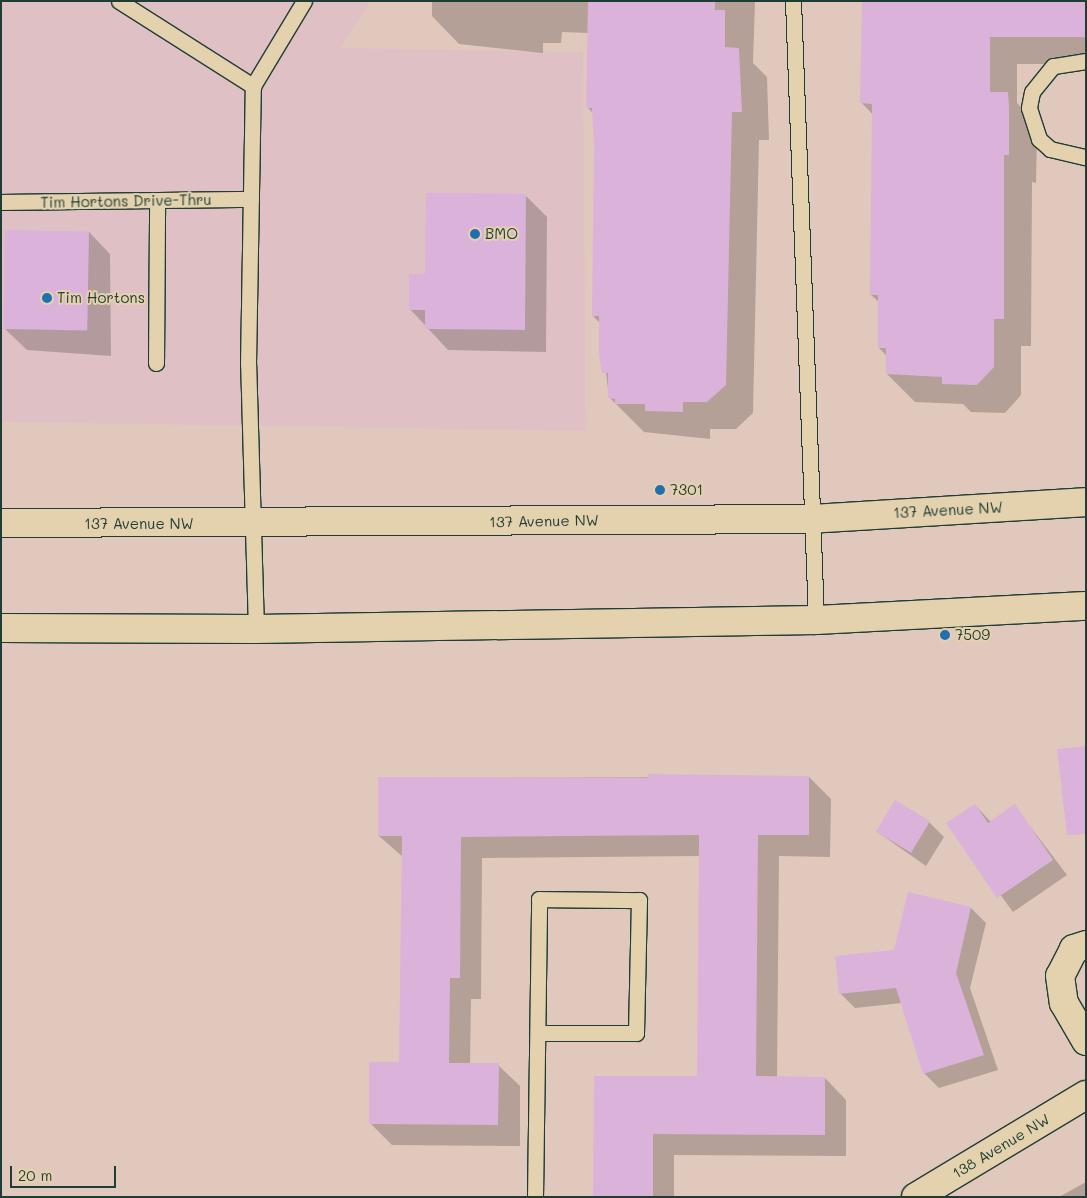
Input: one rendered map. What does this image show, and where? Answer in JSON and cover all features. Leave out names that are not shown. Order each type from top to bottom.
[{"type":"main road","name":"137 Avenue NW","points":[[1,523],[256,524],[810,519],[1086,502]]},
{"type":"main road","points":[[1,534],[106,523]]},
{"type":"main road","points":[[1,628],[256,629],[816,620],[1086,606]]},
{"type":"main road","points":[[1086,945],[1074,948],[1060,976],[1064,1003],[1086,1041]]},
{"type":"main road","name":"138 Avenue NW","points":[[916,1197],[1086,1095]]},
{"type":"lane","points":[[119,1],[253,86]]},
{"type":"lane","points":[[256,629],[256,524],[248,364],[253,86],[304,1]]},
{"type":"lane","points":[[793,1],[810,519],[816,620]]},
{"type":"lane","points":[[1086,60],[1053,66],[1032,92],[1029,108],[1039,139],[1050,149],[1086,157]]},
{"type":"lane","name":"Tim Hortons Drive-Thru","points":[[1,202],[251,200]]},
{"type":"lane","points":[[156,363],[157,201]]},
{"type":"lane","points":[[536,1197],[539,899],[639,900],[636,1033],[538,1033]]},
{"type":"shaded area","points":[[1,1],[371,1],[341,48],[583,52],[586,431],[1,422]]},
{"type":"building","points":[[588,1],[715,1],[715,10],[725,10],[725,47],[739,48],[742,112],[732,112],[726,385],[707,402],[683,402],[683,412],[645,411],[645,404],[615,404],[615,399],[608,398],[608,373],[602,373],[599,356],[599,316],[592,316],[594,146],[592,108],[586,108]]},
{"type":"building","points":[[862,1],[1086,1],[1086,37],[990,37],[990,92],[1008,92],[1009,107],[1009,155],[1004,155],[1004,319],[994,319],[994,367],[977,385],[942,384],[942,377],[886,374],[886,348],[878,348],[878,295],[870,295],[872,104],[860,103]]},
{"type":"building","name":"BMO","points":[[426,193],[526,194],[525,330],[425,329],[425,310],[409,310],[409,274],[425,274]]},
{"type":"building","name":"Tim Hortons","points":[[5,230],[89,231],[87,330],[3,329]]},
{"type":"building","points":[[1086,746],[1086,834],[1067,835],[1057,749]]},
{"type":"building","points":[[648,774],[809,776],[809,835],[758,835],[756,1076],[825,1077],[825,1135],[653,1134],[653,1197],[593,1197],[594,1076],[697,1076],[699,835],[461,837],[460,978],[450,978],[449,1063],[499,1063],[498,1125],[369,1124],[369,1062],[399,1062],[402,836],[378,836],[378,777],[648,778]]},
{"type":"building","points":[[895,800],[930,821],[911,853],[876,832]]},
{"type":"building","points":[[975,804],[988,823],[1015,804],[1053,860],[997,898],[946,823]]},
{"type":"building","points":[[908,892],[971,907],[956,973],[984,1055],[923,1074],[896,988],[839,994],[835,956],[894,950]]},
{"type":"place","name":"BMO","points":[[475,234]]},
{"type":"place","name":"Tim Hortons","points":[[47,298]]},
{"type":"place","name":"7301","points":[[660,490]]},
{"type":"place","name":"7509","points":[[945,635]]}]
